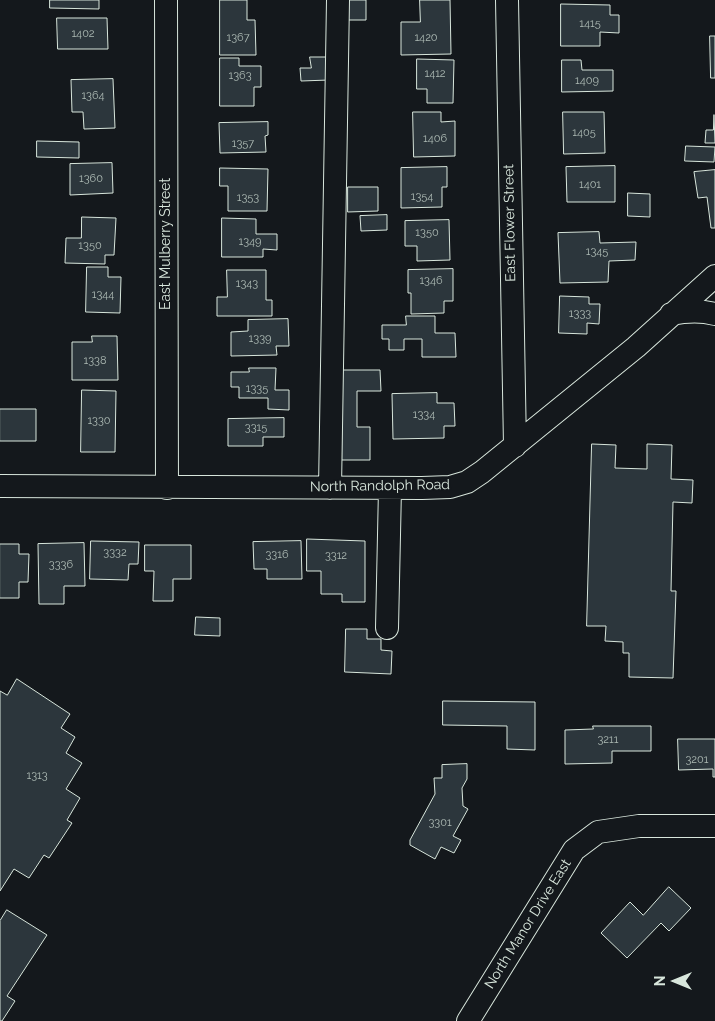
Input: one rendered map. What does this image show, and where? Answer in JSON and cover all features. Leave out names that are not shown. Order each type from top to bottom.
[{"type":"street","name":"East Mulberry Street","points":[[166,0],[167,488]]},
{"type":"street","points":[[330,488],[338,0]]},
{"type":"street","name":"East Flower Street","points":[[507,0],[515,446]]},
{"type":"street","name":"North Randolph Road","points":[[0,486],[167,488],[450,487],[467,482],[515,446],[636,347],[715,276]]},
{"type":"street","points":[[671,314],[684,311],[702,311],[715,314]]},
{"type":"street","points":[[387,628],[390,488]]},
{"type":"street","name":"North Manor Drive East","points":[[468,1021],[574,850],[598,832],[638,826],[715,826]]},
{"type":"building","points":[[50,0],[99,0],[99,9],[50,8]]},
{"type":"building","points":[[220,0],[247,0],[247,20],[255,20],[256,55],[220,55]]},
{"type":"building","points":[[345,0],[366,0],[366,20],[346,20]]},
{"type":"building","points":[[420,0],[450,0],[451,54],[401,55],[401,22],[420,22]]},
{"type":"building","points":[[561,4],[610,5],[610,15],[619,15],[619,33],[600,32],[600,46],[561,46]]},
{"type":"building","points":[[57,18],[107,18],[108,49],[58,49]]},
{"type":"building","points":[[710,36],[715,36],[715,78],[711,78]]},
{"type":"building","points":[[310,57],[328,57],[329,80],[301,81],[300,68],[311,68]]},
{"type":"building","points":[[220,58],[239,58],[239,66],[261,66],[261,87],[254,87],[254,106],[220,106]]},
{"type":"building","points":[[417,59],[454,60],[453,103],[427,103],[427,89],[417,89]]},
{"type":"building","points":[[562,60],[581,60],[582,70],[613,70],[613,91],[562,92]]},
{"type":"building","points":[[113,79],[115,128],[84,129],[83,112],[72,112],[71,80]]},
{"type":"building","points":[[413,112],[441,112],[441,122],[455,121],[455,156],[414,157]]},
{"type":"building","points":[[563,112],[604,112],[605,153],[564,154]]},
{"type":"building","points":[[714,115],[715,143],[705,143],[706,130],[713,130]]},
{"type":"building","points":[[268,122],[268,135],[265,136],[266,152],[220,153],[219,123]]},
{"type":"building","points":[[37,141],[79,142],[79,158],[37,157]]},
{"type":"building","points":[[686,146],[715,147],[714,162],[685,161]]},
{"type":"building","points":[[112,163],[113,193],[70,195],[70,164]]},
{"type":"building","points":[[615,166],[615,202],[567,202],[566,167]]},
{"type":"building","points":[[447,167],[447,187],[442,187],[442,207],[401,208],[401,168]]},
{"type":"building","points":[[220,168],[268,169],[267,211],[228,211],[228,186],[220,186]]},
{"type":"building","points":[[715,170],[715,228],[711,228],[707,197],[698,198],[694,172]]},
{"type":"building","points":[[348,187],[378,187],[378,211],[348,212]]},
{"type":"building","points":[[628,193],[650,194],[650,217],[628,216]]},
{"type":"building","points":[[387,215],[387,230],[361,231],[360,216]]},
{"type":"building","points":[[82,217],[116,218],[114,255],[105,255],[105,264],[65,263],[66,238],[81,238]]},
{"type":"building","points":[[222,218],[256,219],[256,234],[277,234],[277,250],[263,249],[263,257],[222,257]]},
{"type":"building","points":[[449,220],[450,260],[417,261],[417,246],[405,246],[405,221]]},
{"type":"building","points":[[599,232],[600,243],[636,242],[635,260],[609,261],[608,282],[560,283],[558,233]]},
{"type":"building","points":[[87,267],[108,267],[108,277],[121,277],[120,313],[86,312]]},
{"type":"building","points":[[453,269],[453,301],[444,301],[444,313],[411,314],[411,293],[408,293],[408,270]]},
{"type":"building","points":[[227,270],[266,270],[266,300],[272,300],[272,316],[217,316],[217,297],[227,297]]},
{"type":"building","points":[[560,296],[589,297],[589,304],[600,304],[599,324],[587,323],[587,334],[559,333]]},
{"type":"building","points":[[406,316],[435,316],[435,333],[455,333],[456,357],[422,357],[422,339],[404,339],[404,350],[389,350],[389,339],[382,339],[382,325],[406,325]]},
{"type":"building","points":[[288,319],[289,346],[276,346],[277,355],[231,356],[231,332],[248,331],[248,320]]},
{"type":"building","points":[[92,336],[117,336],[118,380],[72,380],[72,342],[92,342]]},
{"type":"building","points":[[249,368],[276,368],[275,390],[289,390],[289,410],[268,409],[268,398],[239,398],[239,387],[231,387],[231,372],[249,372]]},
{"type":"building","points":[[342,370],[380,370],[381,391],[357,391],[357,427],[370,427],[370,460],[342,460]]},
{"type":"building","points":[[82,390],[116,391],[115,452],[81,452]]},
{"type":"building","points":[[437,393],[437,403],[454,403],[455,426],[444,426],[444,438],[393,439],[392,394]]},
{"type":"building","points":[[0,409],[36,409],[36,441],[0,441]]},
{"type":"building","points":[[284,418],[284,437],[263,437],[263,446],[228,446],[228,419]]},
{"type":"building","points":[[592,444],[616,445],[615,468],[647,469],[647,444],[672,445],[671,479],[693,480],[692,503],[673,502],[671,591],[676,591],[673,678],[629,677],[629,653],[623,653],[623,642],[605,641],[606,626],[587,626]]},
{"type":"building","points":[[307,539],[365,541],[365,602],[342,602],[342,594],[321,594],[321,571],[307,571]]},
{"type":"building","points":[[91,541],[139,542],[138,564],[129,564],[128,580],[90,579]]},
{"type":"building","points":[[301,541],[302,579],[267,579],[267,569],[254,569],[253,542]]},
{"type":"building","points":[[84,543],[85,586],[64,586],[64,604],[39,604],[38,544]]},
{"type":"building","points":[[0,544],[19,544],[19,554],[29,554],[28,582],[19,582],[19,598],[0,598]]},
{"type":"building","points":[[145,545],[191,545],[191,579],[173,579],[173,601],[153,601],[154,571],[145,571]]},
{"type":"building","points":[[196,617],[220,618],[220,636],[195,635]]},
{"type":"building","points":[[346,629],[367,629],[367,639],[381,639],[381,650],[392,651],[391,674],[345,672]]},
{"type":"building","points":[[17,679],[70,714],[61,728],[75,737],[66,753],[82,763],[66,789],[80,798],[67,820],[72,823],[49,858],[44,855],[29,878],[14,869],[0,891],[0,691],[7,695]]},
{"type":"building","points":[[443,701],[535,702],[535,750],[507,749],[507,726],[443,725]]},
{"type":"building","points":[[593,726],[651,726],[651,751],[612,751],[612,763],[565,764],[565,730],[593,729]]},
{"type":"building","points":[[678,739],[715,739],[715,777],[713,777],[713,769],[679,770]]},
{"type":"building","points":[[467,764],[467,779],[462,788],[463,806],[468,809],[453,836],[461,840],[454,853],[441,847],[435,859],[410,845],[410,840],[435,794],[434,778],[442,778],[442,765]]},
{"type":"building","points":[[669,887],[691,908],[669,931],[661,923],[627,958],[601,933],[630,902],[643,915]]},
{"type":"building","points":[[7,910],[47,935],[7,996],[15,1001],[2,1021],[0,1021],[0,921]]}]
